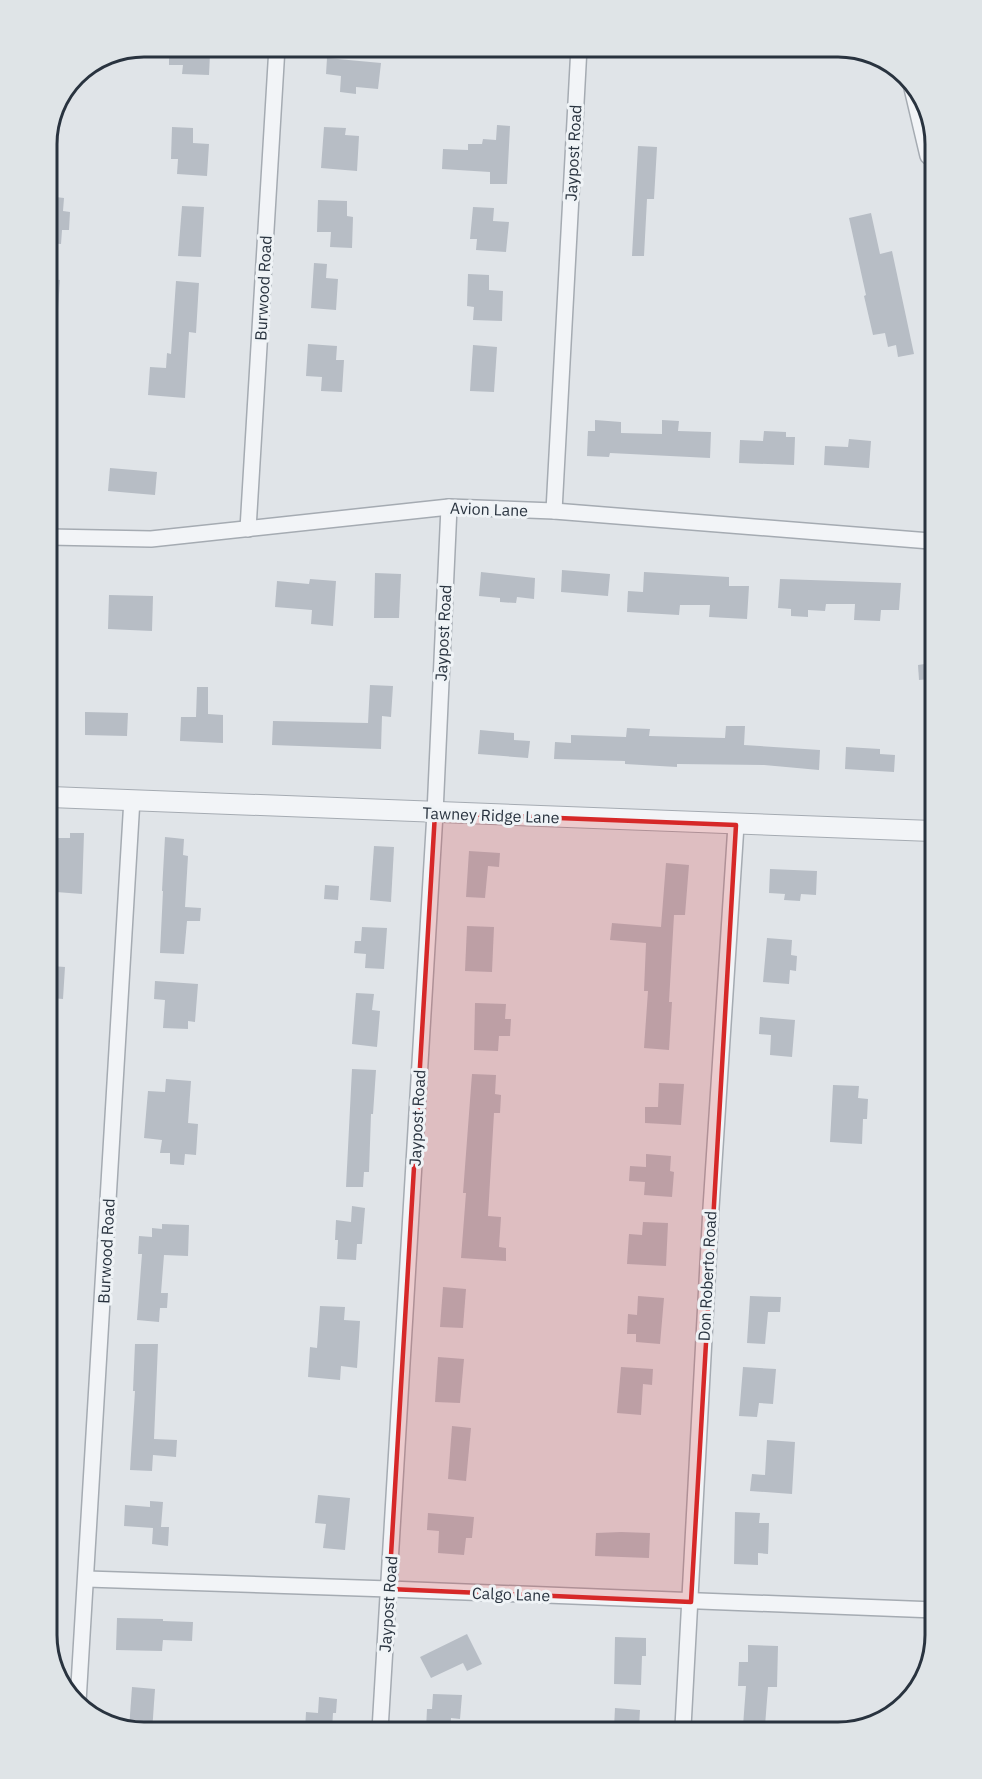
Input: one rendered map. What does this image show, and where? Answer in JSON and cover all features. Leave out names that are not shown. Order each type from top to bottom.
[{"type":"street","name":"Burwood Road","points":[[248,529],[276,57]]},
{"type":"street","name":"Jaypost Road","points":[[554,511],[578,57]]},
{"type":"street","points":[[917,108],[925,143]]},
{"type":"street","name":"Avion Lane","points":[[57,537],[151,538],[449,507],[554,511],[925,541]]},
{"type":"street","name":"Jaypost Road","points":[[381,1722],[435,813],[449,507]]},
{"type":"street","name":"Tawney Ridge Lane","points":[[57,797],[925,831]]},
{"type":"street","name":"Burwood Road","points":[[79,1692],[132,800]]},
{"type":"street","name":"Don Roberto Road","points":[[683,1722],[711,1208],[736,825]]},
{"type":"street","name":"Calgo Lane","points":[[87,1579],[925,1611]]},
{"type":"highlighted area","points":[[435,813],[736,825],[691,1602],[389,1589]]},
{"type":"building","points":[[169,57],[210,57],[209,75],[182,74],[183,65],[169,65]]},
{"type":"building","points":[[327,58],[381,63],[378,89],[356,87],[356,94],[340,92],[341,76],[326,74]]},
{"type":"building","points":[[497,125],[510,126],[507,184],[490,184],[490,172],[442,169],[443,149],[468,150],[468,144],[482,144],[483,139],[496,140]]},
{"type":"building","points":[[172,127],[193,128],[193,143],[209,144],[207,176],[177,174],[178,159],[171,159]]},
{"type":"building","points":[[324,127],[346,128],[345,135],[359,136],[357,171],[321,168]]},
{"type":"building","points":[[638,146],[657,147],[654,199],[647,199],[644,256],[632,256]]},
{"type":"building","points":[[57,197],[64,198],[63,211],[70,212],[69,230],[62,230],[61,244],[57,244]]},
{"type":"building","points":[[318,200],[347,201],[347,216],[353,217],[352,248],[330,247],[331,232],[317,232]]},
{"type":"building","points":[[182,206],[204,207],[201,257],[178,256]]},
{"type":"building","points":[[473,207],[494,208],[493,221],[509,222],[506,252],[476,250],[477,239],[470,239]]},
{"type":"building","points":[[871,213],[880,254],[892,251],[914,354],[898,357],[896,345],[888,347],[885,333],[873,335],[849,218]]},
{"type":"building","points":[[314,263],[327,264],[326,278],[338,279],[336,310],[311,308]]},
{"type":"building","points":[[468,274],[489,275],[489,290],[503,291],[502,321],[473,320],[474,307],[467,306]]},
{"type":"building","points":[[57,280],[60,280],[57,323]]},
{"type":"building","points":[[176,281],[199,283],[196,333],[189,332],[185,398],[148,395],[150,367],[166,368],[167,353],[171,354]]},
{"type":"building","points":[[308,344],[337,346],[336,360],[344,360],[342,392],[321,391],[322,377],[306,376]]},
{"type":"building","points":[[473,345],[497,347],[494,392],[470,391]]},
{"type":"building","points":[[595,420],[621,422],[621,433],[662,434],[662,420],[679,421],[678,431],[711,432],[710,458],[610,453],[609,457],[587,456],[588,431],[595,431]]},
{"type":"building","points":[[764,431],[786,432],[786,437],[795,437],[794,465],[739,463],[740,440],[763,441]]},
{"type":"building","points":[[849,439],[871,441],[869,468],[824,465],[825,446],[848,447]]},
{"type":"building","points":[[110,468],[157,472],[155,495],[108,491]]},
{"type":"building","points":[[562,570],[610,574],[608,596],[561,592]]},
{"type":"building","points":[[481,572],[535,578],[534,599],[517,597],[516,603],[500,602],[500,598],[479,596]]},
{"type":"building","points":[[644,572],[729,577],[729,586],[749,586],[747,619],[709,617],[710,605],[680,605],[679,615],[627,612],[628,591],[643,592]]},
{"type":"building","points":[[375,573],[401,574],[399,618],[374,618]]},
{"type":"building","points":[[310,579],[336,581],[333,626],[311,624],[312,610],[275,607],[277,581],[309,584]]},
{"type":"building","points":[[780,579],[901,583],[899,610],[881,610],[880,621],[854,620],[855,604],[826,604],[825,611],[808,610],[808,617],[791,616],[791,609],[778,608]]},
{"type":"building","points":[[109,595],[153,596],[152,631],[108,629]]},
{"type":"building","points":[[925,664],[925,680],[919,680],[918,665]]},
{"type":"building","points":[[370,685],[393,686],[391,717],[382,716],[381,749],[272,745],[273,721],[368,723]]},
{"type":"building","points":[[197,687],[208,687],[208,714],[223,715],[223,743],[180,741],[181,717],[196,717]]},
{"type":"building","points":[[85,712],[128,713],[127,736],[85,735]]},
{"type":"building","points":[[726,726],[745,726],[744,745],[820,750],[819,770],[764,765],[677,764],[677,767],[625,764],[625,761],[554,759],[555,742],[571,743],[571,735],[626,737],[627,728],[650,729],[649,736],[725,738]]},
{"type":"building","points":[[480,730],[514,733],[514,740],[530,741],[528,758],[478,754]]},
{"type":"building","points":[[846,747],[880,749],[880,754],[895,755],[894,772],[845,769]]},
{"type":"building","points":[[70,833],[84,833],[82,894],[57,892],[58,838],[70,838]]},
{"type":"building","points":[[165,837],[184,839],[183,855],[188,856],[185,907],[201,908],[200,921],[187,921],[184,954],[160,953]]},
{"type":"building","points":[[374,846],[394,847],[391,902],[370,900]]},
{"type":"building","points":[[469,851],[500,853],[499,867],[488,866],[485,898],[466,897]]},
{"type":"building","points":[[666,863],[689,865],[685,915],[674,915],[669,1050],[644,1048],[648,991],[644,991],[646,943],[610,940],[612,923],[661,927]]},
{"type":"building","points":[[770,869],[817,871],[816,895],[801,894],[800,901],[784,900],[785,894],[769,893]]},
{"type":"building","points":[[325,885],[339,886],[338,900],[324,899]]},
{"type":"building","points":[[467,926],[494,927],[492,972],[465,971]]},
{"type":"building","points":[[362,927],[387,928],[384,969],[365,968],[366,954],[354,953],[355,941],[361,941]]},
{"type":"building","points":[[767,938],[792,940],[791,955],[797,956],[796,971],[790,970],[789,984],[763,982]]},
{"type":"building","points":[[57,966],[65,967],[63,999],[57,998]]},
{"type":"building","points":[[155,981],[198,984],[195,1022],[188,1021],[188,1029],[163,1028],[165,1000],[154,999]]},
{"type":"building","points":[[356,993],[374,994],[372,1010],[380,1011],[377,1047],[352,1044]]},
{"type":"building","points":[[475,1003],[506,1004],[505,1019],[511,1019],[510,1036],[499,1036],[498,1051],[474,1050]]},
{"type":"building","points":[[760,1017],[795,1020],[792,1057],[770,1055],[771,1035],[759,1034]]},
{"type":"building","points":[[352,1069],[376,1070],[373,1114],[371,1114],[369,1172],[364,1172],[363,1187],[346,1187]]},
{"type":"building","points":[[472,1074],[496,1075],[495,1094],[501,1095],[500,1113],[494,1113],[488,1216],[501,1217],[499,1247],[506,1248],[506,1261],[461,1258],[466,1193],[463,1193]]},
{"type":"building","points":[[166,1079],[191,1081],[188,1123],[198,1124],[196,1155],[185,1154],[184,1165],[170,1164],[170,1153],[160,1153],[162,1140],[144,1138],[148,1091],[165,1092]]},
{"type":"building","points":[[659,1083],[684,1084],[681,1125],[645,1123],[645,1107],[658,1107]]},
{"type":"building","points":[[833,1085],[859,1086],[858,1098],[868,1099],[867,1119],[863,1119],[862,1144],[830,1142]]},
{"type":"building","points":[[646,1154],[671,1156],[670,1171],[674,1172],[672,1197],[644,1195],[645,1182],[629,1181],[630,1166],[646,1167]]},
{"type":"building","points":[[352,1206],[365,1208],[362,1244],[357,1244],[356,1260],[337,1259],[336,1220],[351,1222]]},
{"type":"building","points":[[643,1222],[668,1223],[666,1266],[627,1264],[629,1234],[642,1235]]},
{"type":"building","points":[[162,1224],[189,1225],[188,1256],[164,1255],[161,1293],[168,1293],[167,1308],[160,1308],[159,1322],[137,1320],[142,1254],[138,1254],[139,1236],[152,1237],[152,1228],[162,1229]]},
{"type":"building","points":[[443,1287],[466,1289],[463,1328],[440,1327]]},
{"type":"building","points":[[638,1296],[664,1298],[660,1344],[636,1342],[636,1334],[627,1334],[628,1314],[637,1315]]},
{"type":"building","points":[[750,1296],[781,1297],[780,1312],[768,1312],[765,1344],[747,1343]]},
{"type":"building","points":[[320,1306],[345,1307],[344,1320],[360,1321],[357,1368],[341,1366],[340,1380],[308,1377],[310,1347],[317,1348]]},
{"type":"building","points":[[135,1344],[158,1344],[154,1439],[177,1440],[176,1457],[153,1455],[152,1471],[130,1470],[135,1391],[133,1391]]},
{"type":"building","points":[[438,1357],[464,1359],[460,1403],[435,1402]]},
{"type":"building","points":[[621,1367],[653,1369],[652,1385],[643,1384],[641,1415],[617,1413]]},
{"type":"building","points":[[743,1367],[776,1369],[773,1404],[759,1403],[757,1417],[739,1416]]},
{"type":"building","points":[[452,1426],[471,1428],[466,1481],[448,1479]]},
{"type":"building","points":[[767,1440],[795,1442],[792,1494],[750,1491],[752,1474],[765,1475]]},
{"type":"building","points":[[318,1495],[350,1498],[345,1550],[323,1548],[326,1524],[315,1523]]},
{"type":"building","points":[[150,1501],[163,1502],[161,1527],[169,1527],[168,1546],[152,1544],[153,1528],[124,1526],[125,1505],[150,1507]]},
{"type":"building","points":[[735,1512],[760,1513],[759,1523],[769,1523],[768,1554],[758,1553],[758,1565],[734,1564]]},
{"type":"building","points":[[428,1513],[474,1517],[472,1538],[466,1538],[464,1555],[438,1553],[439,1531],[427,1530]]},
{"type":"building","points":[[596,1533],[650,1533],[649,1558],[595,1556]]},
{"type":"building","points":[[117,1618],[193,1622],[192,1641],[163,1640],[162,1651],[116,1650]]},
{"type":"building","points":[[467,1634],[482,1664],[467,1671],[463,1663],[431,1678],[420,1657]]},
{"type":"building","points":[[615,1637],[646,1638],[646,1656],[642,1656],[641,1685],[614,1684]]},
{"type":"building","points":[[748,1645],[778,1646],[777,1687],[768,1687],[765,1722],[743,1722],[746,1686],[738,1686],[739,1662],[748,1662]]},
{"type":"building","points":[[132,1687],[155,1689],[153,1722],[130,1720]]},
{"type":"building","points":[[433,1694],[462,1695],[460,1719],[451,1718],[451,1722],[426,1722],[427,1709],[432,1709]]},
{"type":"building","points":[[319,1697],[337,1699],[332,1722],[305,1722],[306,1712],[318,1713]]},
{"type":"building","points":[[615,1708],[640,1710],[639,1722],[614,1722]]}]
